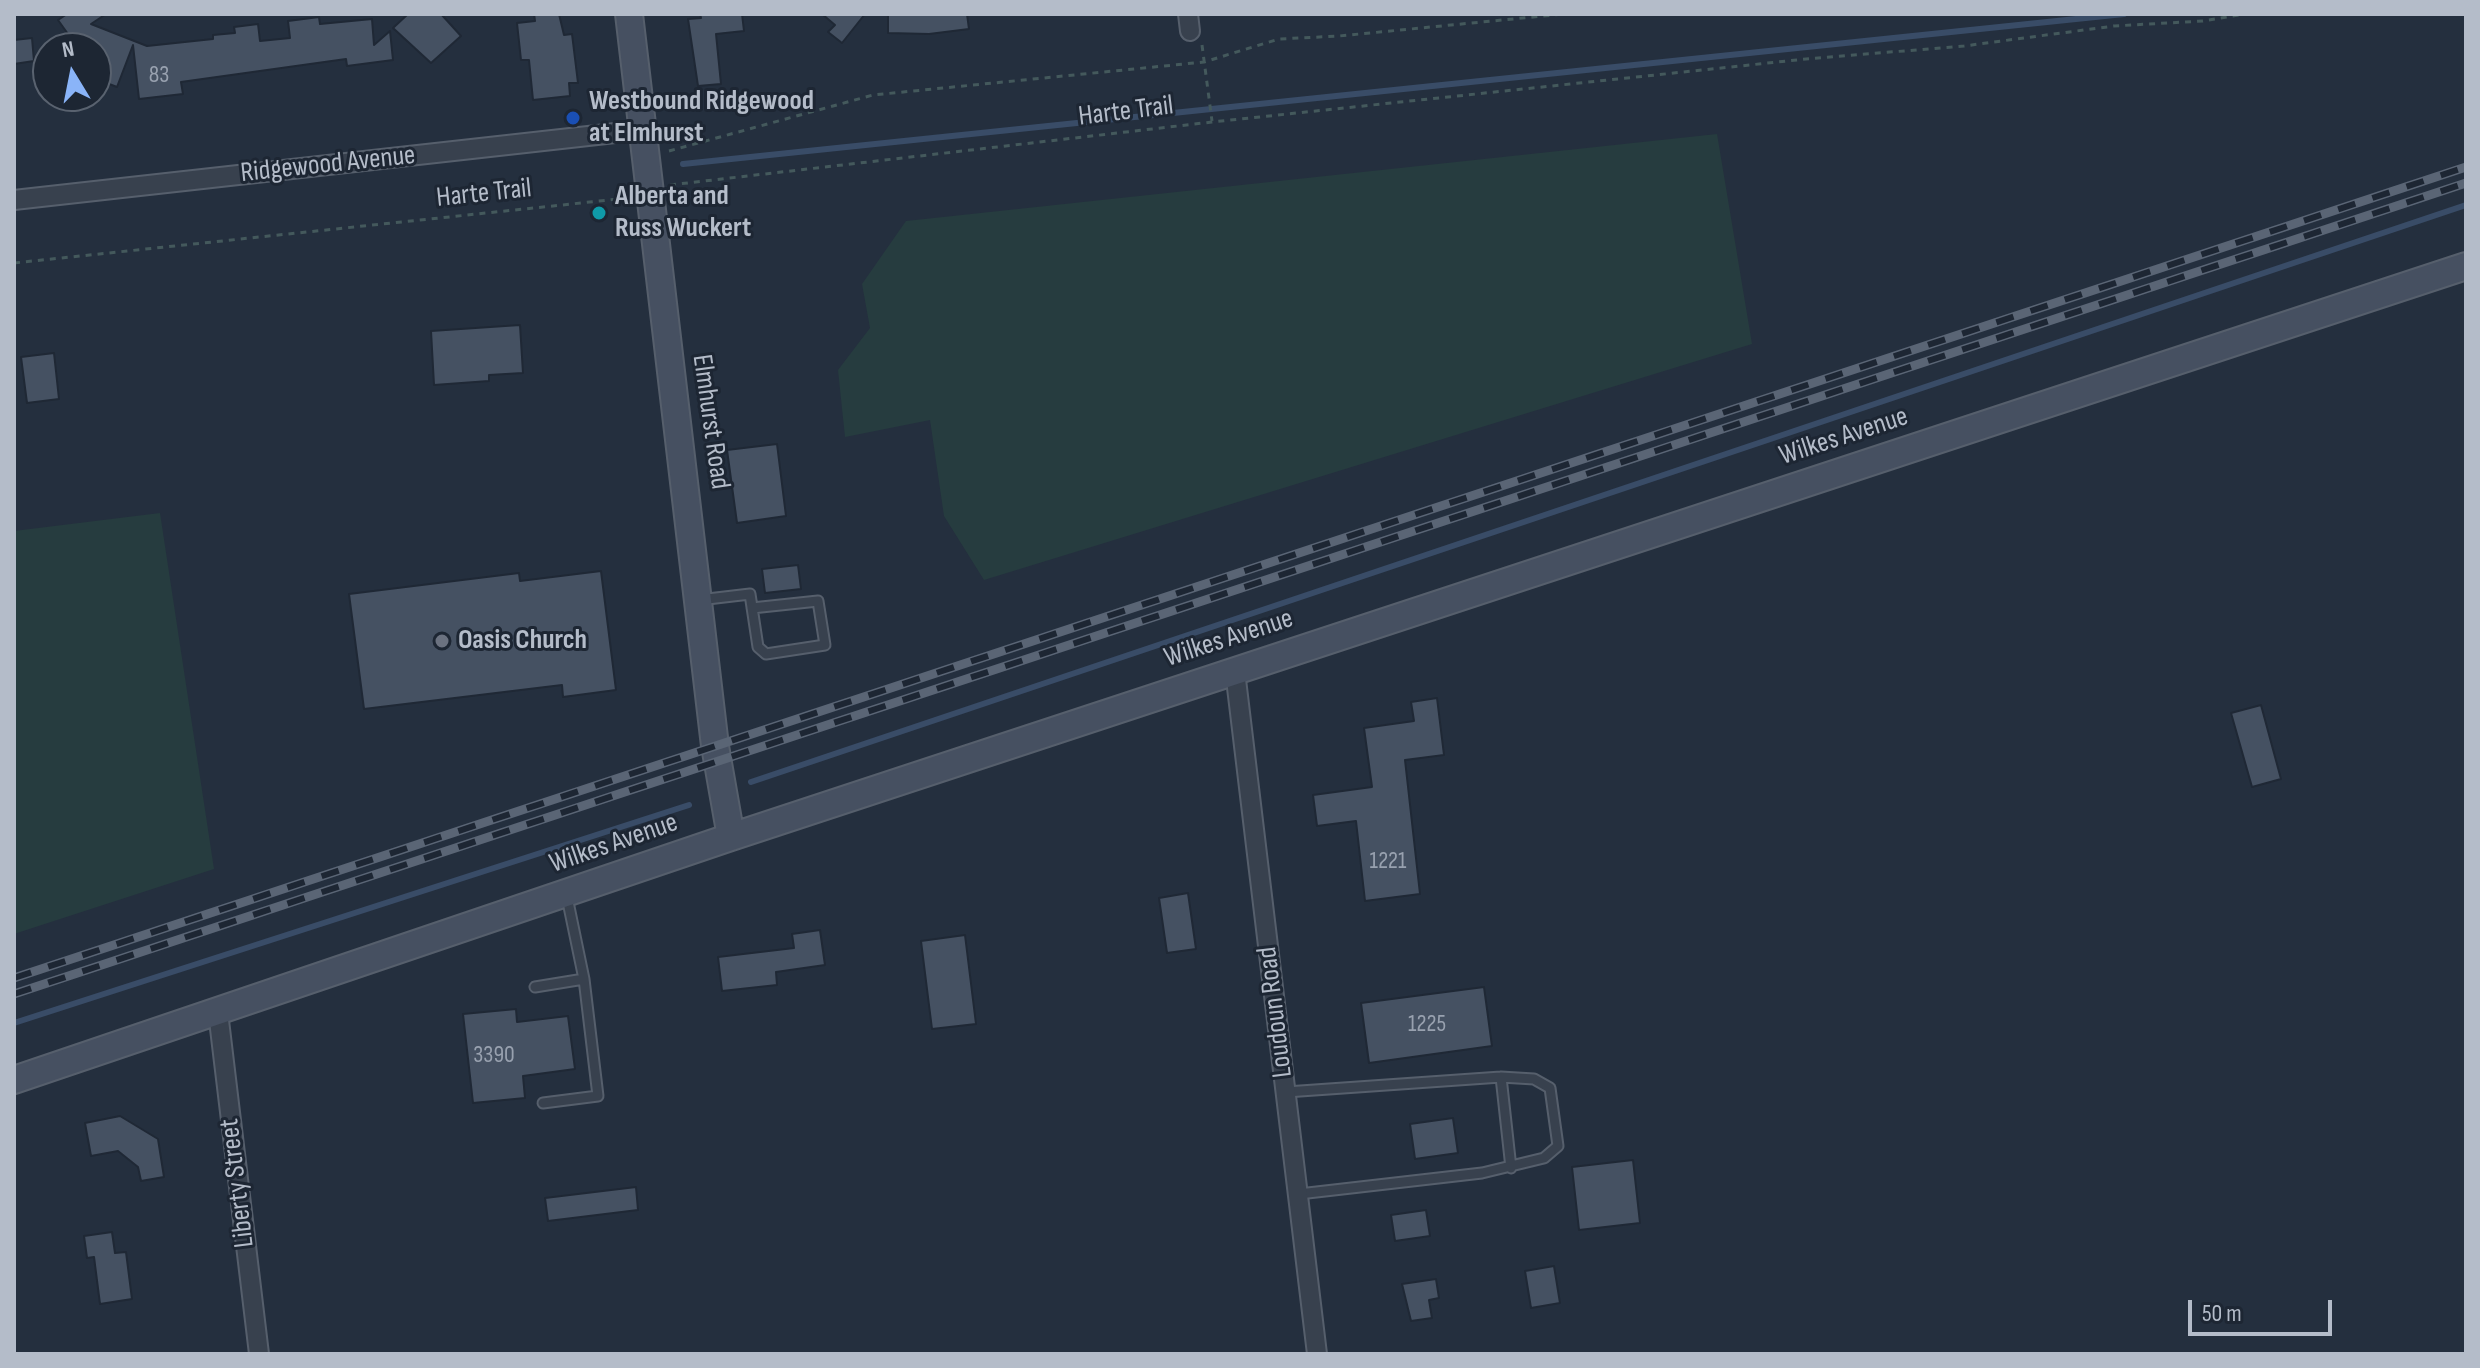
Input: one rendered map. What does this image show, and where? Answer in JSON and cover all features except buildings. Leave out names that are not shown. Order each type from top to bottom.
[{"type":"main road","name":"Elmhurst Road","points":[[629,14],[715,746],[731,837]]},
{"type":"main road","name":"Wilkes Avenue","points":[[14,1080],[731,837],[2466,266]]},
{"type":"street","name":"Ridgewood Avenue","points":[[14,200],[642,130]]},
{"type":"street","name":"Loudoun Road","points":[[1235,671],[1317,1354]]},
{"type":"street","name":"Liberty Street","points":[[218,1012],[259,1354]]},
{"type":"lane","points":[[699,600],[750,594],[752,608],[758,647],[766,654],[825,645],[818,601],[752,608]]},
{"type":"lane","points":[[543,1103],[598,1096],[584,979],[566,894]]},
{"type":"lane","points":[[535,987],[584,979]]},
{"type":"lane","points":[[1501,1077],[1511,1168]]},
{"type":"lane","points":[[1286,1092],[1501,1077],[1534,1079],[1550,1088],[1558,1146],[1544,1158],[1511,1168],[1299,1194]]},
{"type":"path","points":[[646,158],[873,95],[1204,62],[1279,39],[1564,14]]},
{"type":"path","name":"Harte Trail","points":[[14,263],[621,200],[676,183],[1212,122],[1806,59],[1964,46],[2114,26],[2203,21],[2245,14]]},
{"type":"path","points":[[1189,23],[1200,32],[1212,122]]},
{"type":"green space","points":[[1717,134],[1752,344],[984,580],[944,516],[930,420],[845,437],[838,370],[870,328],[862,284],[906,221]]},
{"type":"green space","points":[[160,513],[214,869],[14,934],[14,531]]},
{"type":"waterway","points":[[683,164],[2124,14]]},
{"type":"waterway","points":[[751,782],[2466,205]]},
{"type":"waterway","points":[[14,1023],[689,805]]},
{"type":"railway","points":[[14,978],[2466,167]]},
{"type":"railway","points":[[14,994],[2466,183]]},
{"type":"place","name":"Westbound Ridgewood at Elmhurst","points":[[573,118]]},
{"type":"place","name":"Alberta and Russ Wuckert","points":[[599,213]]},
{"type":"place","name":"Oasis Church","points":[[442,641]]}]
